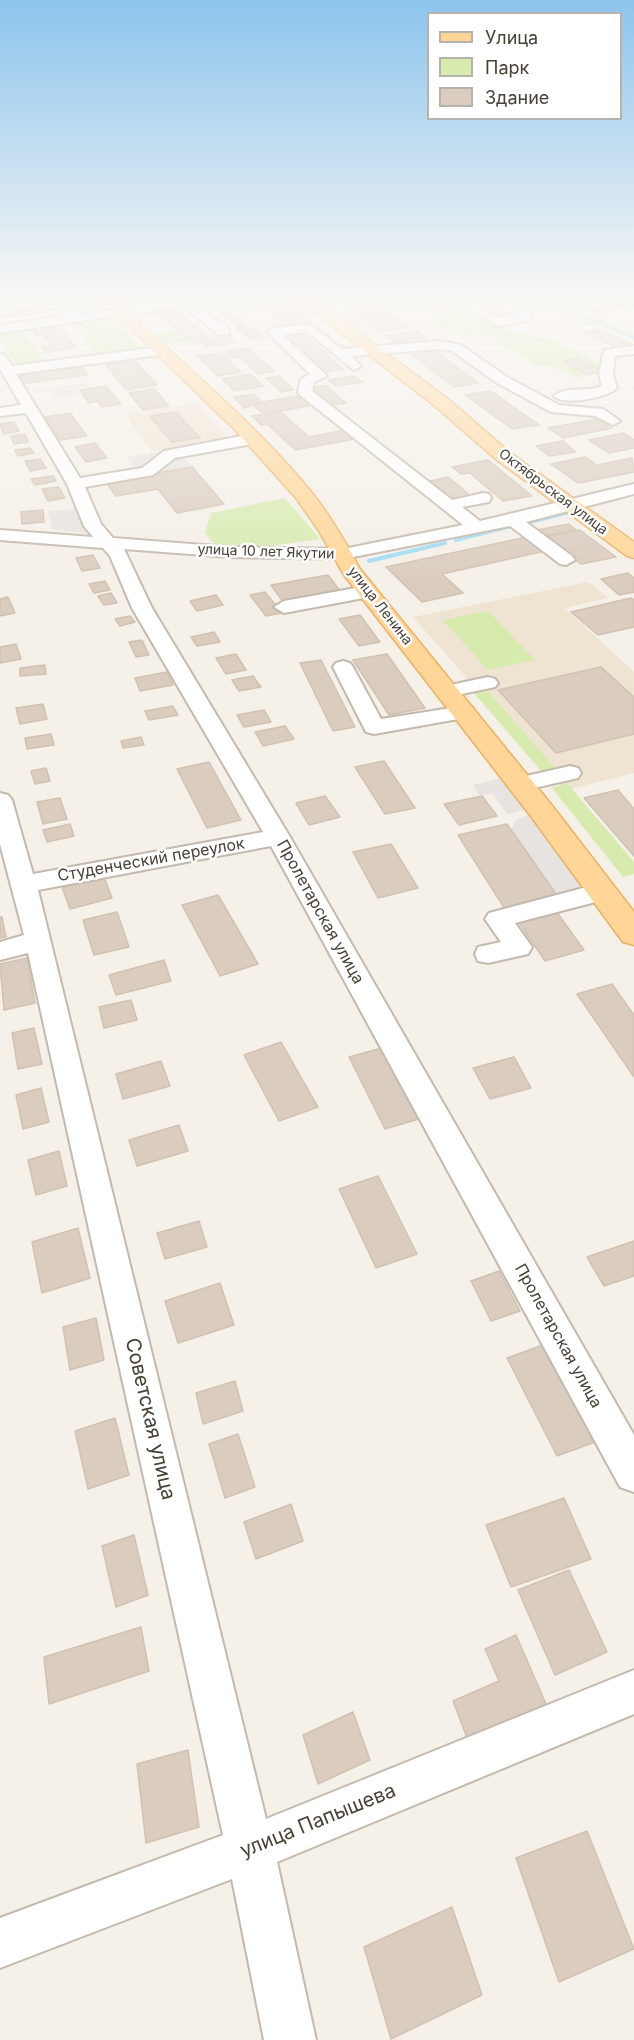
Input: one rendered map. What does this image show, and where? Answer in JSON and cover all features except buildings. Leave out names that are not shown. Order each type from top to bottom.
[{"type":"main road","name":"улица Ленина","points":[[204,393],[280,466],[336,540],[351,571],[521,784],[634,934]]},
{"type":"main road","name":"Октябрьская улица","points":[[427,393],[571,506],[634,552]]},
{"type":"street","points":[[0,412],[7,393]]},
{"type":"street","name":"Пролетарская улица","points":[[21,393],[75,484],[93,526],[118,554],[142,608],[278,837],[634,1473]]},
{"type":"street","points":[[307,393],[478,528]]},
{"type":"street","points":[[529,393],[556,409],[598,412],[613,421]]},
{"type":"street","points":[[537,397],[597,393]]},
{"type":"street","points":[[75,484],[147,472],[170,453],[252,439]]},
{"type":"street","name":"улица 10 лет Якутии","points":[[0,535],[241,553],[343,554],[478,528],[634,489]]},
{"type":"street","points":[[450,505],[483,498]]},
{"type":"street","points":[[513,520],[566,560]]},
{"type":"street","points":[[284,607],[367,592]]},
{"type":"street","points":[[343,667],[374,728],[464,712]]},
{"type":"street","points":[[448,691],[488,683]]},
{"type":"street","points":[[521,784],[570,772]]},
{"type":"street","name":"Советская улица","points":[[0,800],[39,941],[250,1848],[290,2040]]},
{"type":"street","name":"Студенческий переулок","points":[[23,884],[278,837]]},
{"type":"street","points":[[488,954],[519,947],[498,919],[602,892]]},
{"type":"street","points":[[0,951],[39,941]]},
{"type":"street","name":"улица Папышева","points":[[0,1943],[250,1848],[634,1692]]},
{"type":"shaded area","points":[[52,393],[82,394],[54,398]]},
{"type":"shaded area","points":[[197,403],[229,439],[152,451],[124,414]]},
{"type":"shaded area","points":[[176,449],[192,467],[141,476],[128,457]]},
{"type":"shaded area","points":[[81,509],[91,534],[52,529],[48,511]]},
{"type":"shaded area","points":[[588,582],[608,598],[565,608],[634,672],[634,773],[566,790],[413,617]]},
{"type":"shaded area","points":[[501,778],[525,810],[507,814],[492,793],[480,796],[473,785]]},
{"type":"shaded area","points":[[530,813],[590,892],[558,897],[511,831],[515,821]]},
{"type":"green space","points":[[285,498],[320,539],[262,547],[214,544],[205,533],[211,513]]},
{"type":"green space","points":[[488,611],[535,660],[488,670],[443,620]]},
{"type":"green space","points":[[487,690],[555,768],[541,771],[474,693]]},
{"type":"green space","points":[[567,783],[634,862],[634,874],[623,877],[552,788]]},
{"type":"waterway","points":[[530,522],[574,511]]},
{"type":"waterway","points":[[456,540],[519,524]]},
{"type":"waterway","points":[[369,561],[445,543]]}]
